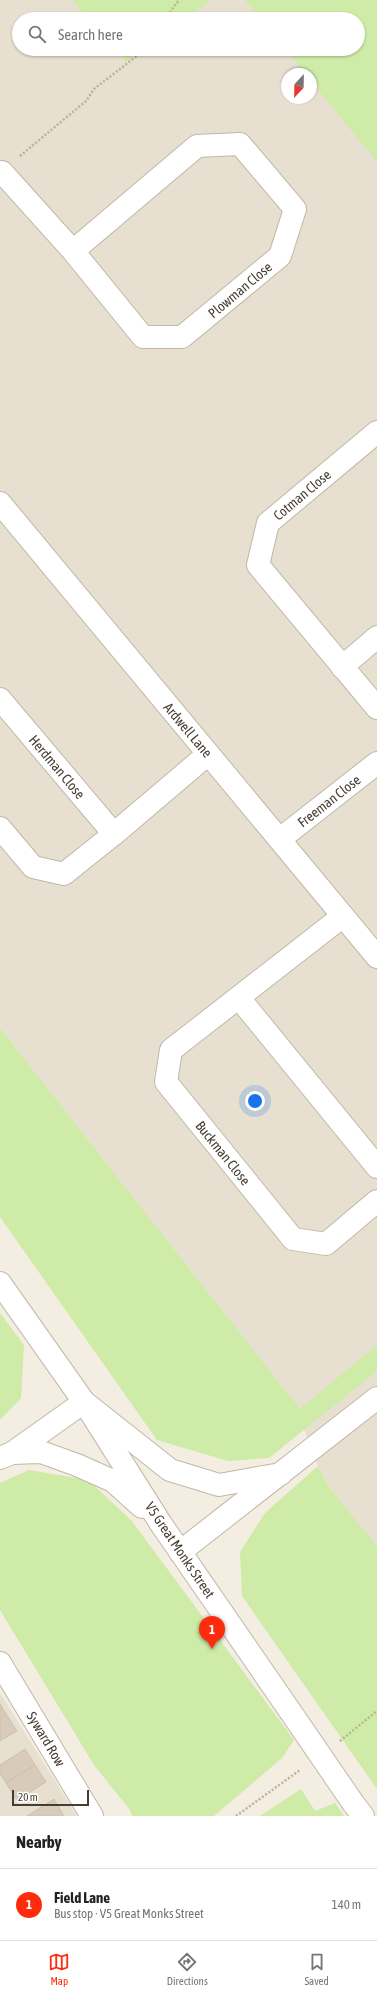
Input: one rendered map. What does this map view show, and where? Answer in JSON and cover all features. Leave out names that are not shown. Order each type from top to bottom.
[{"type":"street","name":"Plowman Close","points":[[1,172],[72,251],[143,337],[182,337],[280,256],[295,209],[240,144],[196,146],[72,251]]},
{"type":"street","name":"Cotman Close","points":[[377,432],[268,523],[258,566],[377,708]]},
{"type":"street","name":"Ardwell Lane","points":[[0,503],[377,957]]},
{"type":"street","points":[[342,667],[377,637]]},
{"type":"street","name":"Herdman Close","points":[[0,699],[114,834]]},
{"type":"street","points":[[0,828],[33,867],[64,874],[114,834],[208,754]]},
{"type":"street","name":"Freeman Close","points":[[280,839],[377,763]]},
{"type":"street","name":"Buckman Close","points":[[343,916],[171,1050],[166,1082],[293,1239],[326,1244],[377,1201]]},
{"type":"street","points":[[239,998],[377,1167]]},
{"type":"street","name":"V5 Great Monks Street","points":[[0,1283],[84,1402],[180,1552],[358,1809]]},
{"type":"street","points":[[180,1552],[377,1398]]},
{"type":"street","points":[[6,1456],[84,1402],[131,1441],[170,1470],[219,1485],[281,1474]]},
{"type":"street","points":[[6,1456],[41,1452],[113,1481],[161,1524]]},
{"type":"street","name":"Syward Row","points":[[0,1663],[92,1816]]},
{"type":"path","points":[[170,12],[179,0]]},
{"type":"path","points":[[1,172],[86,101],[94,89],[137,56]]},
{"type":"path","points":[[335,1744],[377,1711]]},
{"type":"path","points":[[236,1816],[304,1767]]},
{"type":"shaded area","points":[[0,0],[377,0],[377,1546],[329,1487],[318,1466],[293,1400],[0,1028]]},
{"type":"shaded area","points":[[0,1693],[77,1816],[0,1816]]},
{"type":"green space","points":[[73,0],[211,0],[195,12],[83,12]]},
{"type":"green space","points":[[245,0],[377,0],[377,162],[317,88],[317,68],[301,68],[291,56],[365,56],[365,12],[255,12]]},
{"type":"green space","points":[[121,56],[134,56],[126,62]]},
{"type":"green space","points":[[0,1028],[300,1409],[377,1345],[377,1371],[269,1458],[228,1461],[157,1440],[0,1217]]},
{"type":"green space","points":[[0,1313],[24,1345],[21,1398],[0,1420]]},
{"type":"green space","points":[[318,1466],[329,1487],[377,1546],[377,1789],[242,1596],[240,1552],[265,1513]]},
{"type":"green space","points":[[29,1470],[88,1480],[131,1520],[294,1740],[282,1758],[214,1816],[132,1816],[130,1810],[94,1765],[0,1610],[0,1483]]},
{"type":"green space","points":[[301,1789],[315,1811],[335,1803],[344,1816],[260,1816]]},
{"type":"building","points":[[0,1704],[6,1714],[0,1718]]},
{"type":"building","points":[[6,1714],[17,1731],[0,1741],[0,1718]]},
{"type":"building","points":[[25,1749],[35,1765],[6,1783],[0,1773],[0,1765]]},
{"type":"building","points":[[35,1765],[46,1782],[17,1800],[6,1783]]},
{"type":"building","points":[[54,1799],[64,1816],[27,1816]]},
{"type":"place","name":"Field Lane","points":[[212,1649]]}]
